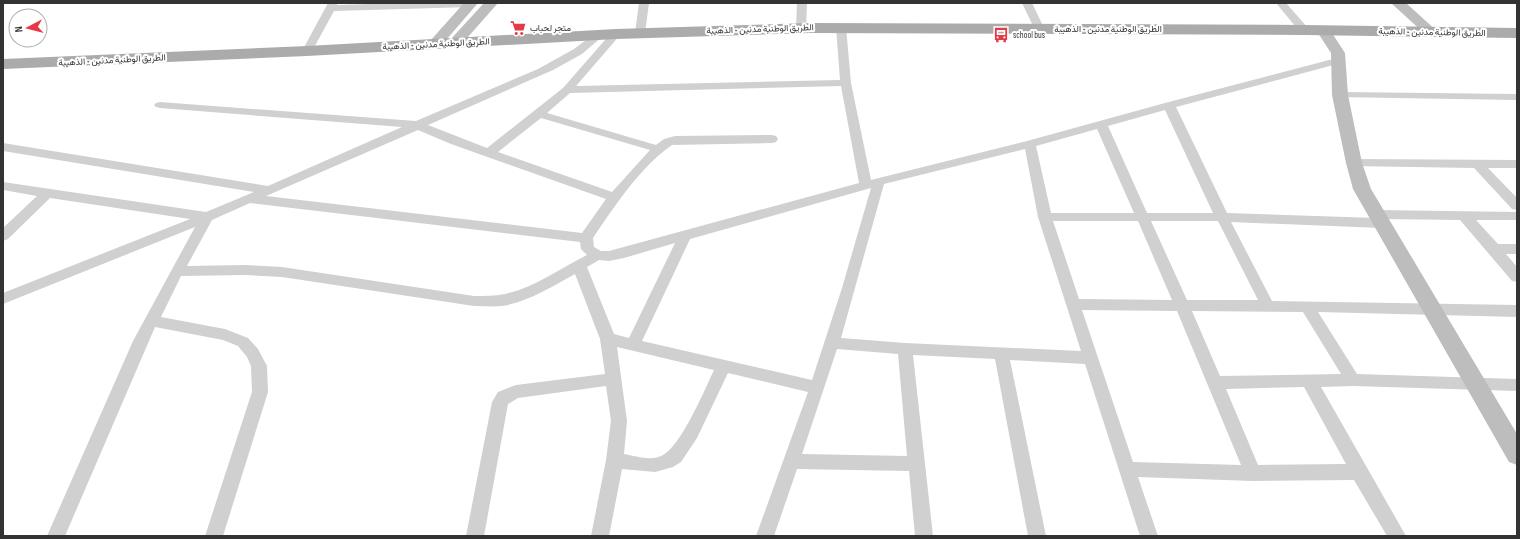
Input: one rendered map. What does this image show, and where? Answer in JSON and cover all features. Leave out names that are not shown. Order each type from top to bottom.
[{"type":"main road","name":"الطريق الوطنية مدنين - الذهيبة","points":[[3,64],[307,51],[616,34],[841,27],[1323,30],[1517,33]]},
{"type":"street","points":[[307,51],[332,5],[471,3]]},
{"type":"street","points":[[435,44],[471,3]]},
{"type":"street","points":[[455,43],[491,3]]},
{"type":"street","points":[[640,33],[644,3]]},
{"type":"street","points":[[801,28],[802,3]]},
{"type":"street","points":[[1027,3],[1039,28]]},
{"type":"street","points":[[1281,3],[1304,30]]},
{"type":"street","points":[[1398,3],[1431,32]]},
{"type":"street","points":[[765,536],[832,343],[873,183],[846,83],[841,27]]},
{"type":"street","points":[[1323,30],[1334,45],[1338,54],[1337,61],[1340,95],[1354,163],[1362,189],[1517,455]]},
{"type":"street","points":[[490,152],[539,114],[566,90],[616,34]]},
{"type":"street","points":[[3,299],[251,199],[542,71],[574,55],[598,36]]},
{"type":"street","points":[[177,271],[245,270],[282,272],[474,301],[494,301],[510,298],[528,291],[596,256],[609,256],[624,253],[873,183],[1030,144],[1169,105],[1337,61]]},
{"type":"street","points":[[566,90],[846,83]]},
{"type":"street","points":[[1340,95],[1517,97]]},
{"type":"street","points":[[160,105],[417,125],[455,141],[490,152],[614,197]]},
{"type":"street","points":[[1169,105],[1222,217],[1268,306]]},
{"type":"street","points":[[539,114],[658,149]]},
{"type":"street","points":[[1101,124],[1182,305],[1253,473]]},
{"type":"street","points":[[596,256],[588,249],[586,238],[614,197],[658,149],[668,142],[675,140],[772,139]]},
{"type":"street","points":[[1030,144],[1045,217],[1149,536]]},
{"type":"street","points":[[3,148],[270,190]]},
{"type":"street","points":[[1354,163],[1517,164]]},
{"type":"street","points":[[1478,164],[1517,206]]},
{"type":"street","points":[[3,186],[208,217]]},
{"type":"street","points":[[3,236],[47,193]]},
{"type":"street","points":[[251,199],[586,238]]},
{"type":"street","points":[[1464,216],[1517,277]]},
{"type":"street","points":[[1045,217],[1378,218],[1517,216]]},
{"type":"street","points":[[56,536],[151,321],[177,271],[208,217]]},
{"type":"street","points":[[633,345],[685,236]]},
{"type":"street","points":[[1494,249],[1517,249]]},
{"type":"street","points":[[579,265],[608,339],[619,421],[615,460],[600,536]]},
{"type":"street","points":[[1073,304],[1517,311]]},
{"type":"street","points":[[1307,307],[1353,380]]},
{"type":"street","points":[[151,321],[225,335],[243,342],[253,353],[259,366],[260,392],[214,536]]},
{"type":"street","points":[[608,339],[817,388]]},
{"type":"street","points":[[832,343],[905,349],[1091,358]]},
{"type":"street","points":[[905,349],[924,536]]},
{"type":"street","points":[[1002,353],[1037,536]]},
{"type":"street","points":[[615,460],[654,465],[667,462],[675,456],[685,444],[724,365]]},
{"type":"street","points":[[474,536],[500,402],[504,397],[516,392],[614,379]]},
{"type":"street","points":[[1214,383],[1353,380],[1517,385]]},
{"type":"street","points":[[1309,381],[1359,472],[1397,536]]},
{"type":"street","points":[[791,461],[917,464]]},
{"type":"street","points":[[1127,469],[1253,473],[1359,472]]},
{"type":"place","name":"متجر لحباب","points":[[518,28]]},
{"type":"place","name":"school bus","points":[[1001,35]]}]
